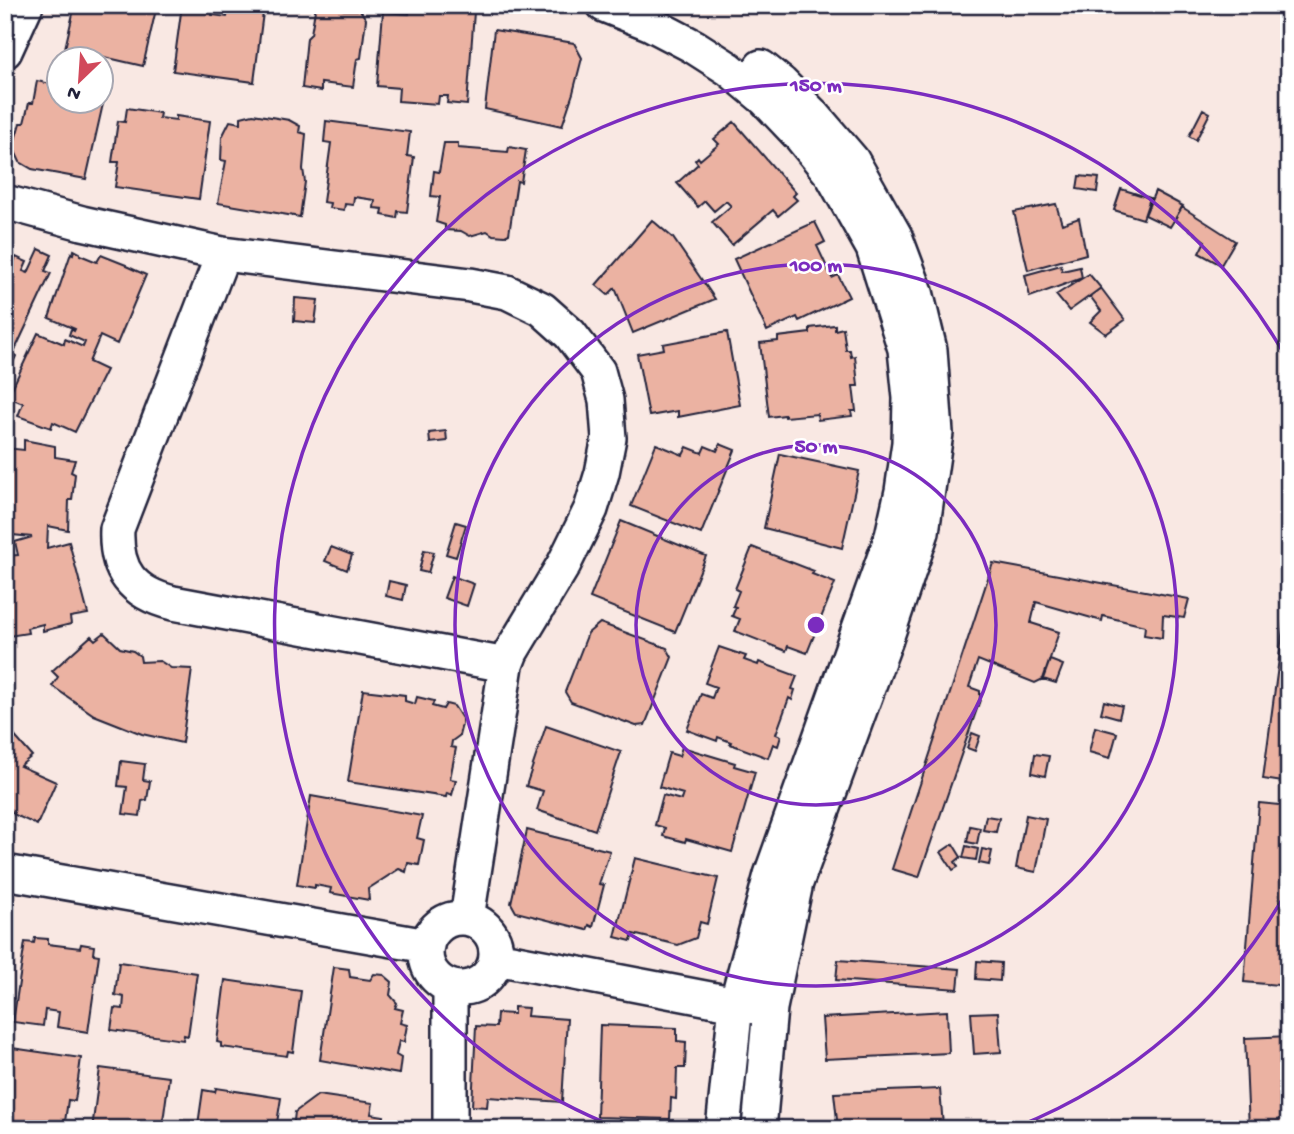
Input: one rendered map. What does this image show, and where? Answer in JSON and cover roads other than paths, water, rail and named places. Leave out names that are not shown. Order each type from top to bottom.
[{"type":"street","points":[[5,51],[26,5]]},
{"type":"street","points":[[604,5],[649,23],[729,69],[765,99],[801,137],[832,175],[873,248],[905,349],[910,398],[909,443],[892,536],[772,876],[736,1004],[723,1129]]},
{"type":"street","points":[[665,5],[742,51],[781,83],[852,160],[895,236],[916,292],[930,350],[936,433],[922,532],[796,883],[770,1008],[759,1129]]},
{"type":"street","points":[[5,202],[82,223],[223,254],[507,292],[542,309],[570,334],[598,372],[606,400],[609,438],[603,473],[591,509],[564,564],[506,665],[467,918]]},
{"type":"street","points":[[223,254],[117,529],[116,546],[120,563],[129,578],[141,591],[156,599],[506,665]]},
{"type":"street","points":[[5,872],[427,946]]},
{"type":"street","points":[[456,918],[467,918],[478,922],[493,937],[496,958],[493,968],[479,983],[470,987],[450,986],[441,981],[429,966],[427,946],[437,927],[456,918]]},
{"type":"street","points":[[496,958],[736,1004],[770,1008]]},
{"type":"street","points":[[450,986],[450,1129]]}]
